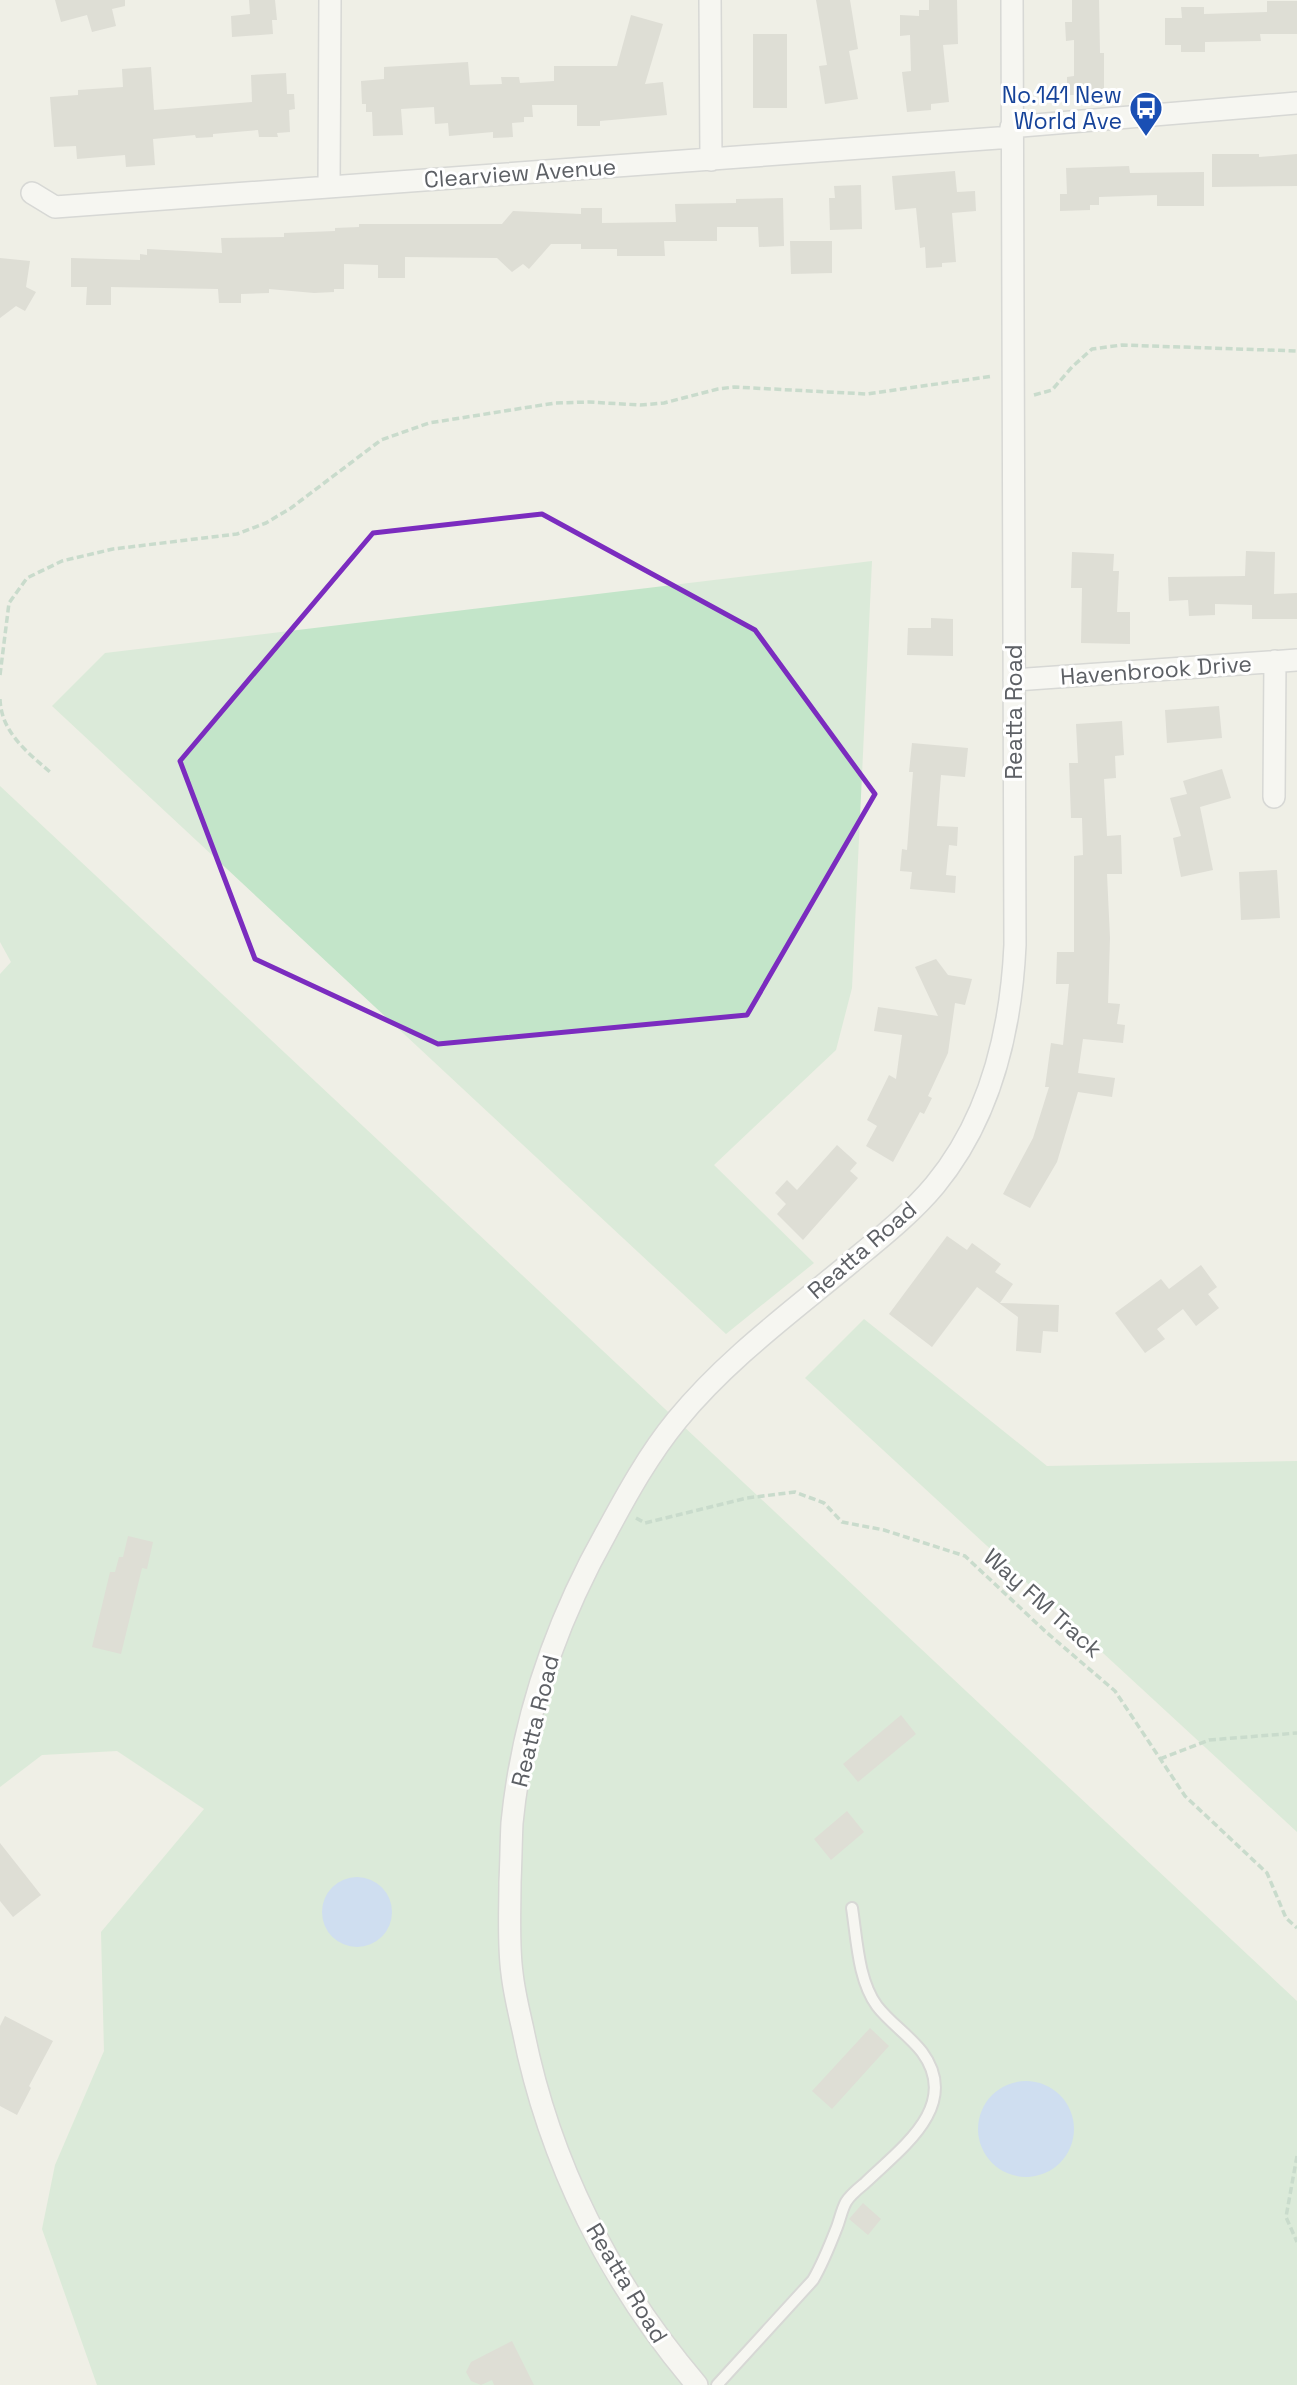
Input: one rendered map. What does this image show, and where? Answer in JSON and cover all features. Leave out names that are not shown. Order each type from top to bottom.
[{"type":"street","points":[[329,187],[330,0]]},
{"type":"street","points":[[709,0],[710,160]]},
{"type":"street","name":"Reatta Road","points":[[697,2385],[663,2345],[627,2292],[595,2236],[565,2172],[542,2108],[512,1973],[512,1824],[524,1745],[546,1666],[571,1599],[619,1509],[675,1422],[709,1385],[760,1338],[896,1225],[936,1183],[968,1135],[991,1085],[1005,1037],[1013,989],[1015,945],[1012,0]]},
{"type":"street","name":"Clearview Avenue","points":[[32,193],[55,206],[710,160],[1297,103]]},
{"type":"street","name":"Havenbrook Drive","points":[[1014,680],[1297,660]]},
{"type":"street","points":[[1274,797],[1275,662]]},
{"type":"lane","points":[[716,2385],[813,2280],[825,2260],[846,2200],[914,2135],[927,2118],[934,2101],[930,2066],[922,2051],[877,2006],[866,1984],[852,1909]]},
{"type":"path","points":[[0,676],[9,603],[27,578],[62,561],[87,553],[237,534],[267,523],[381,440],[429,423],[589,401],[640,405],[664,403],[734,387],[867,394],[1013,384],[1035,395],[1052,390],[1092,349],[1122,345],[1297,351]]},
{"type":"path","points":[[0,699],[4,722],[21,747],[50,772]]},
{"type":"path","name":"Way FM Track","points":[[619,1509],[645,1523],[747,1498],[795,1492],[824,1503],[842,1522],[884,1530],[965,1556],[1046,1632],[1115,1691],[1185,1796],[1268,1873],[1286,1919],[1297,1928]]},
{"type":"path","points":[[1160,1759],[1209,1740],[1297,1733]]},
{"type":"path","points":[[1297,2156],[1286,2217],[1297,2242]]},
{"type":"highlighted area","points":[[542,514],[755,630],[875,794],[747,1015],[438,1044],[255,959],[180,761],[373,533]]},
{"type":"green space","points":[[872,561],[852,988],[836,1050],[714,1165],[814,1263],[726,1334],[52,706],[105,653]]},
{"type":"green space","points":[[0,786],[1297,2001],[1297,2385],[97,2385],[42,2229],[55,2165],[104,2051],[101,1932],[204,1809],[117,1751],[42,1755],[0,1787],[0,974],[11,962],[0,942]]},
{"type":"green space","points":[[864,1319],[1047,1466],[1297,1461],[1297,1832],[805,1378]]},
{"type":"water","points":[[357,1877],[382,1887],[392,1912],[382,1937],[357,1947],[332,1937],[322,1912],[332,1887]]},
{"type":"water","points":[[1026,2081],[1045,2084],[1060,2095],[1071,2110],[1074,2129],[1071,2148],[1060,2163],[1045,2174],[1026,2177],[1007,2174],[992,2163],[981,2148],[978,2129],[981,2110],[992,2095],[1007,2084]]},
{"type":"building","points":[[55,0],[125,0],[125,6],[112,9],[116,26],[92,32],[87,15],[61,22]]},
{"type":"building","points":[[249,0],[275,0],[277,20],[272,20],[273,34],[232,37],[231,16],[250,14]]},
{"type":"building","points":[[816,0],[850,0],[858,49],[849,51],[858,99],[825,104],[819,66],[827,65]]},
{"type":"building","points":[[929,0],[957,0],[958,44],[943,45],[949,102],[931,104],[931,110],[907,112],[902,72],[911,71],[910,35],[900,36],[900,15],[919,16],[919,10],[929,10]]},
{"type":"building","points":[[1072,0],[1099,0],[1100,53],[1104,53],[1104,95],[1067,95],[1067,77],[1074,76],[1074,40],[1066,41],[1065,22],[1072,22]]},
{"type":"building","points":[[1267,1],[1297,1],[1297,34],[1260,34],[1261,41],[1205,42],[1205,52],[1181,52],[1181,45],[1165,45],[1165,18],[1182,18],[1181,7],[1204,7],[1204,14],[1267,12]]},
{"type":"building","points":[[631,15],[663,24],[645,84],[663,82],[667,115],[600,121],[600,126],[577,126],[577,105],[532,105],[533,117],[524,117],[524,122],[512,123],[513,137],[493,138],[493,132],[449,136],[448,123],[435,124],[434,107],[401,109],[403,135],[373,136],[372,112],[366,112],[366,104],[362,104],[361,81],[384,79],[384,67],[468,62],[470,85],[502,84],[501,77],[519,77],[520,83],[554,81],[554,66],[617,66]]},
{"type":"building","points":[[753,34],[787,34],[787,108],[753,108]]},
{"type":"building","points":[[151,67],[154,110],[252,102],[251,75],[286,73],[287,94],[294,94],[295,109],[289,110],[290,132],[277,133],[278,137],[259,137],[258,130],[213,134],[213,137],[196,138],[195,135],[153,139],[155,165],[126,167],[125,155],[77,159],[76,146],[54,147],[50,97],[78,95],[78,90],[123,87],[122,69]]},
{"type":"building","points":[[1212,154],[1259,154],[1259,157],[1297,154],[1297,186],[1212,187]]},
{"type":"building","points":[[1129,166],[1130,173],[1204,172],[1204,206],[1157,206],[1157,195],[1099,197],[1099,205],[1090,205],[1090,210],[1060,211],[1060,194],[1067,194],[1066,168]]},
{"type":"building","points":[[955,171],[957,192],[975,191],[976,211],[952,213],[956,262],[942,263],[942,267],[926,268],[925,247],[920,248],[916,208],[895,210],[892,176]]},
{"type":"building","points":[[861,185],[862,229],[830,230],[829,198],[835,198],[834,186]]},
{"type":"building","points":[[783,198],[784,246],[759,247],[758,227],[717,227],[717,241],[664,241],[665,256],[617,256],[617,249],[581,249],[581,244],[551,244],[529,269],[523,264],[512,272],[497,258],[405,257],[405,278],[378,278],[378,265],[344,264],[344,289],[314,293],[269,289],[269,293],[241,294],[241,303],[219,303],[218,289],[111,287],[111,305],[86,305],[87,287],[71,287],[71,258],[140,260],[140,254],[147,255],[147,249],[222,253],[221,238],[284,237],[284,233],[335,231],[335,228],[359,227],[359,224],[502,224],[513,211],[581,214],[581,208],[602,208],[602,223],[676,222],[675,204],[736,203],[736,199]]},
{"type":"building","points":[[790,241],[832,241],[832,273],[791,274]]},
{"type":"building","points":[[0,258],[30,261],[26,287],[36,292],[25,311],[16,306],[0,318]]},
{"type":"building","points":[[1246,551],[1275,552],[1274,594],[1297,593],[1297,619],[1252,619],[1252,605],[1215,604],[1215,615],[1189,616],[1188,600],[1169,601],[1168,577],[1245,576]]},
{"type":"building","points":[[1072,552],[1114,554],[1113,571],[1119,571],[1117,612],[1130,612],[1130,644],[1081,643],[1082,588],[1071,588]]},
{"type":"building","points":[[931,618],[953,619],[953,656],[907,655],[908,628],[931,628]]},
{"type":"building","points":[[1219,706],[1222,738],[1167,743],[1165,710]]},
{"type":"building","points":[[1122,721],[1124,755],[1115,756],[1116,778],[1104,779],[1107,836],[1121,835],[1122,874],[1107,874],[1110,938],[1108,1003],[1120,1004],[1117,1024],[1125,1025],[1123,1043],[1083,1039],[1078,1073],[1115,1078],[1112,1097],[1078,1092],[1057,1162],[1030,1208],[1003,1194],[1033,1138],[1049,1087],[1045,1087],[1051,1043],[1063,1045],[1069,984],[1056,984],[1057,952],[1074,952],[1074,856],[1083,855],[1082,818],[1071,818],[1069,763],[1078,763],[1076,724]]},
{"type":"building","points":[[912,743],[968,748],[965,777],[941,775],[937,826],[958,827],[957,846],[949,845],[946,875],[956,876],[955,893],[910,889],[912,872],[900,871],[902,849],[907,850],[913,772],[909,772]]},
{"type":"building","points":[[1222,769],[1231,798],[1200,807],[1213,870],[1181,877],[1173,838],[1181,836],[1170,798],[1187,794],[1183,781]]},
{"type":"building","points":[[1277,870],[1280,918],[1241,920],[1239,872]]},
{"type":"building","points":[[936,959],[948,975],[972,979],[965,1005],[955,1003],[948,1053],[928,1096],[932,1098],[924,1114],[920,1112],[893,1162],[866,1146],[877,1126],[867,1120],[889,1075],[896,1079],[902,1035],[874,1031],[878,1007],[938,1016],[915,967]]},
{"type":"building","points":[[837,1145],[857,1163],[850,1171],[858,1178],[803,1240],[777,1214],[786,1204],[775,1193],[787,1180],[797,1190]]},
{"type":"building","points":[[947,1236],[967,1250],[972,1243],[1001,1264],[995,1272],[1013,1284],[1000,1303],[1059,1305],[1058,1332],[1043,1331],[1041,1353],[1016,1351],[1018,1317],[977,1287],[932,1347],[889,1314]]},
{"type":"building","points":[[1201,1265],[1217,1287],[1208,1294],[1219,1308],[1196,1326],[1183,1309],[1157,1329],[1165,1339],[1145,1353],[1115,1313],[1161,1279],[1169,1289]]},
{"type":"building","points":[[128,1536],[153,1542],[147,1569],[142,1568],[121,1654],[92,1647],[110,1572],[115,1572],[119,1557],[123,1557]]},
{"type":"building","points":[[901,1715],[916,1734],[858,1782],[843,1764]]},
{"type":"building","points":[[847,1811],[864,1832],[831,1860],[814,1839]]},
{"type":"building","points":[[0,1843],[41,1895],[13,1917],[0,1901]]},
{"type":"building","points":[[5,2016],[53,2041],[17,2115],[0,2106],[0,2026]]},
{"type":"building","points":[[870,2028],[889,2046],[832,2109],[812,2091]]},
{"type":"building","points":[[863,2203],[881,2219],[868,2235],[849,2219]]},
{"type":"building","points":[[512,2341],[534,2385],[494,2385],[492,2380],[481,2385],[471,2381],[466,2372],[471,2362]]},
{"type":"place","name":"No.141 New World Ave","points":[[1146,138]]}]
